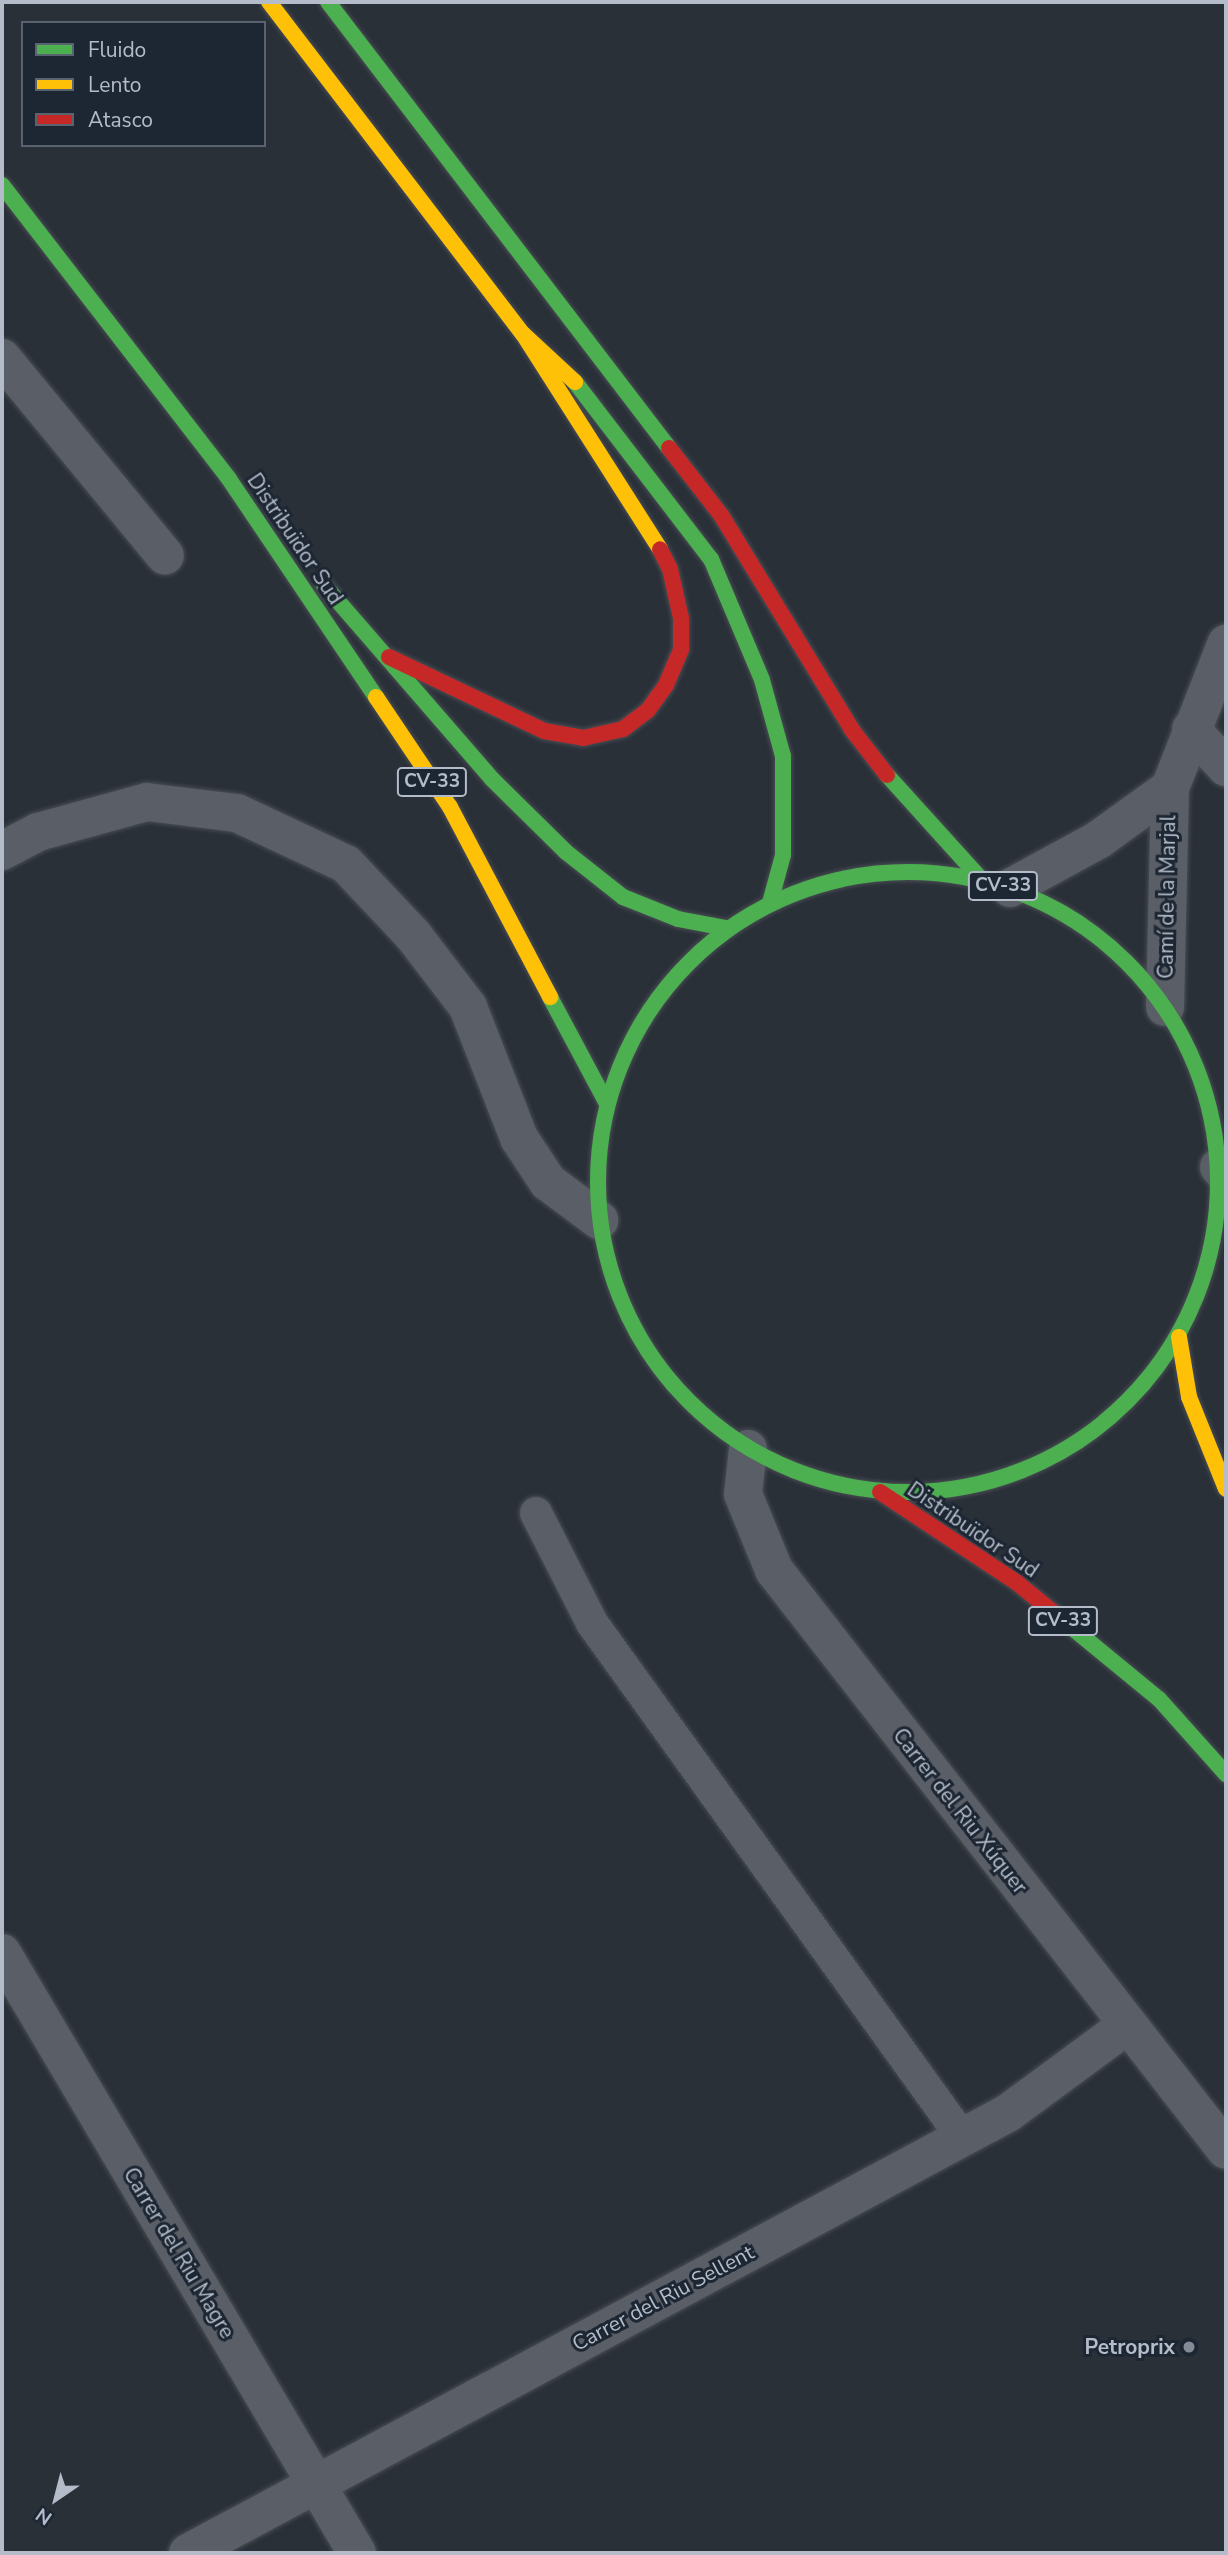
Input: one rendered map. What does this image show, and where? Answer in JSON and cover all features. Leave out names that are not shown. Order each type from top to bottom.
[{"type":"main road","points":[[269,2],[523,334],[647,524],[670,569],[681,618],[681,649],[666,685],[648,710],[623,729],[583,738],[544,731],[389,657]]},
{"type":"main road","name":"CV-33","points":[[328,2],[721,515],[852,730],[903,796],[996,884],[1097,936],[1165,1007],[1203,1083],[1223,1171],[1211,1255],[1178,1337],[1124,1406],[1053,1458],[969,1488],[880,1492],[812,1478],[748,1449],[676,1389],[624,1310],[599,1220],[596,1160],[606,1102],[651,1004],[726,928],[770,902],[821,882],[874,872],[929,871],[996,884]]},
{"type":"main road","points":[[2,185],[229,479]]},
{"type":"main road","points":[[523,334],[586,392],[679,512],[711,559],[738,616],[783,756],[783,855],[770,902]]},
{"type":"main road","name":"Distribuïdor Sud","points":[[229,479],[389,657],[492,779],[566,852],[623,897],[678,919],[726,928]]},
{"type":"main road","name":"Distribuïdor Sud","points":[[229,479],[450,807],[606,1102]]},
{"type":"main road","points":[[1178,1337],[1189,1397],[1226,1489]]},
{"type":"main road","name":"Distribuïdor Sud","points":[[880,1492],[1026,1590],[1159,1699],[1226,1774]]},
{"type":"street","points":[[2,358],[165,556]]},
{"type":"street","name":"Camí de la Marjal","points":[[1165,1007],[1170,788],[1226,644]]},
{"type":"street","points":[[1191,729],[1226,766]]},
{"type":"street","name":"Camí de la Marjal","points":[[996,884],[1097,840],[1170,788]]},
{"type":"street","points":[[2,851],[38,832],[147,802],[237,813],[346,864],[413,934],[468,1007],[519,1138],[548,1182],[599,1220]]},
{"type":"street","name":"Carrer del Riu Xúquer","points":[[748,1449],[743,1494],[774,1570],[1126,2026],[1226,2150]]},
{"type":"street","name":"Carrer del Riu Magre","points":[[2,1953],[357,2553]]},
{"type":"street","name":"Carrer del Riu Sellent","points":[[188,2553],[1008,2113],[1126,2026]]},
{"type":"lane","points":[[536,1513],[592,1623],[962,2137]]},
{"type":"traffic: fast","points":[[328,2],[669,448]]},
{"type":"traffic: fast","points":[[2,185],[229,479],[376,697]]},
{"type":"traffic: fast","points":[[575,382],[711,559],[762,680],[783,756],[783,855],[770,903]]},
{"type":"traffic: fast","points":[[324,585],[492,779],[566,852],[623,897],[678,919],[726,928]]},
{"type":"traffic: fast","points":[[887,775],[982,880]]},
{"type":"traffic: fast","points":[[908,872],[968,878],[1026,896],[1080,925],[1127,963],[1165,1010],[1194,1064],[1212,1122],[1218,1182],[1212,1242],[1194,1300],[1165,1354],[1127,1401],[1080,1439],[1026,1468],[968,1486],[908,1492],[848,1486],[790,1468],[736,1439],[689,1401],[651,1354],[622,1300],[604,1242],[598,1182],[604,1122],[622,1064],[651,1010],[689,963],[736,925],[790,896],[848,878],[908,872]]},
{"type":"traffic: fast","points":[[550,997],[606,1102]]},
{"type":"traffic: fast","points":[[1059,1617],[1159,1699],[1226,1774]]},
{"type":"traffic: slow","points":[[269,2],[523,334],[575,382]]},
{"type":"traffic: slow","points":[[523,334],[660,549]]},
{"type":"traffic: slow","points":[[376,697],[450,807],[550,997]]},
{"type":"traffic: slow","points":[[1179,1337],[1189,1397],[1226,1489]]},
{"type":"traffic: jam","points":[[669,448],[721,515],[852,730],[887,775]]},
{"type":"traffic: jam","points":[[389,657],[544,731],[583,738],[623,729],[648,710],[666,685],[681,649],[681,618],[670,569],[660,549]]},
{"type":"traffic: jam","points":[[880,1492],[1016,1582],[1059,1617]]},
{"type":"place","name":"Petroprix","points":[[1189,2347]]}]
